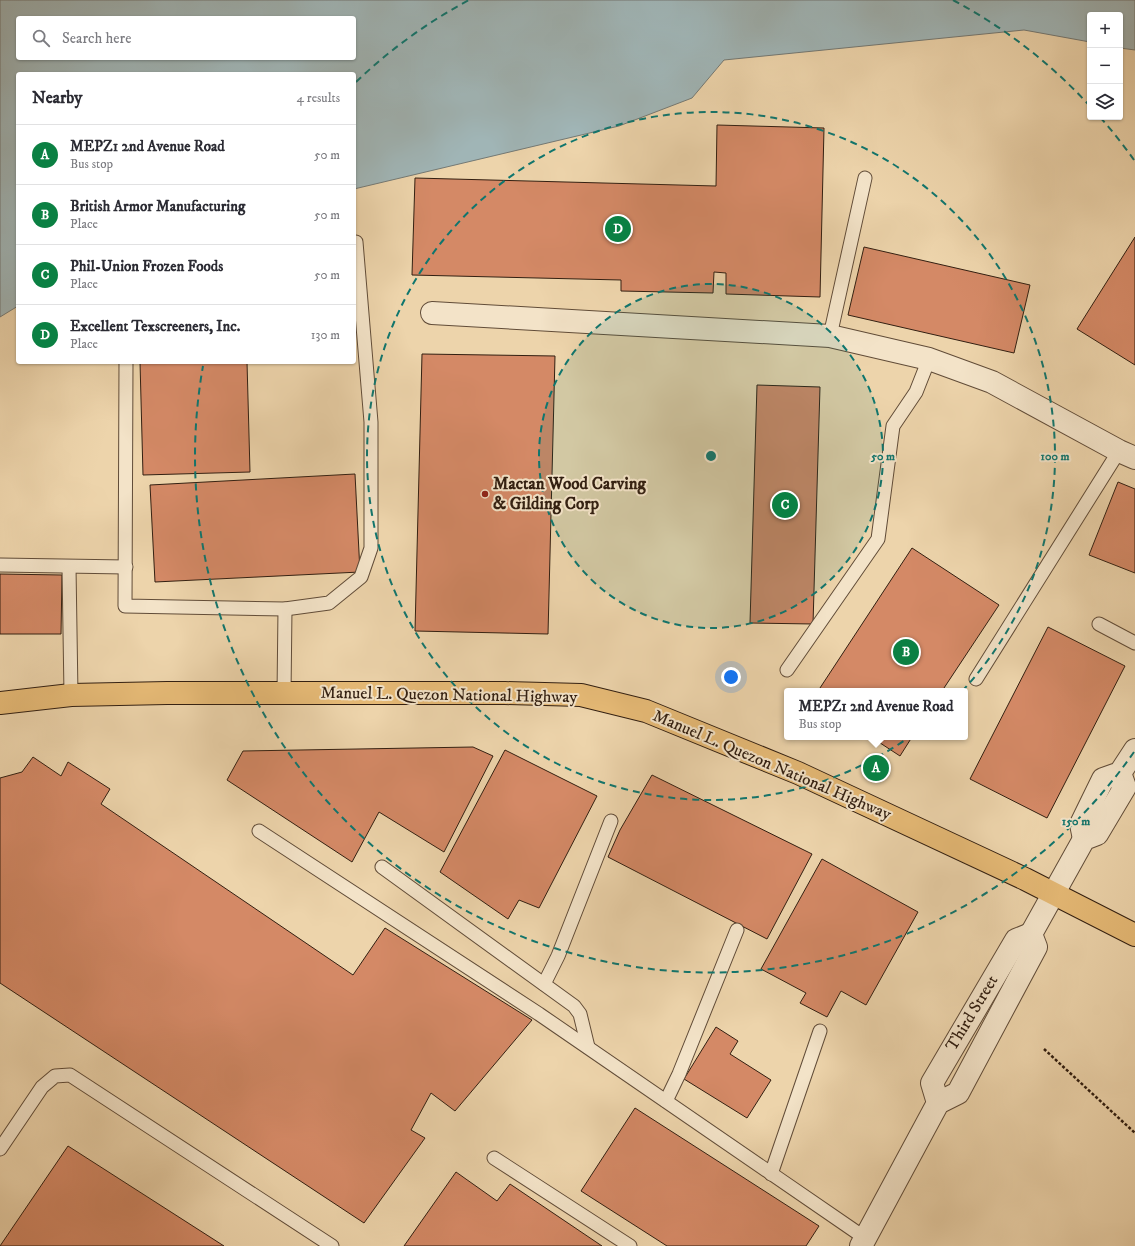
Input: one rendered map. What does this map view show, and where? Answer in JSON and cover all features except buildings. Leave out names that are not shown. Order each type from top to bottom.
[{"type":"main road","name":"Manuel L. Quezon National Highway","points":[[0,703],[71,695],[489,693],[581,695],[646,711],[798,773],[1053,893],[1135,934]]},
{"type":"street","points":[[432,313],[830,336],[929,359],[992,382],[1127,455]]},
{"type":"street","name":"Third Street","points":[[863,1242],[938,1103],[958,1093],[1036,948],[1032,933],[1084,839],[1081,824],[1103,779],[1120,773],[1135,750]]},
{"type":"lane","points":[[830,336],[865,178]]},
{"type":"lane","points":[[126,364],[125,606],[285,609],[329,603],[361,577],[371,548],[371,422],[356,242]]},
{"type":"lane","points":[[787,670],[878,539],[893,426],[916,392],[929,359]]},
{"type":"lane","points":[[976,679],[1127,455]]},
{"type":"lane","points":[[0,565],[126,568]]},
{"type":"lane","points":[[68,567],[71,695]]},
{"type":"lane","points":[[284,694],[285,609]]},
{"type":"lane","points":[[1099,624],[1135,644]]},
{"type":"lane","points":[[544,984],[558,956],[612,821]]},
{"type":"lane","points":[[258,831],[588,1047],[771,1174],[863,1242]]},
{"type":"lane","points":[[382,867],[574,1006],[580,1014],[588,1047]]},
{"type":"lane","points":[[666,1101],[679,1074],[737,930]]},
{"type":"lane","points":[[771,1174],[820,1031]]},
{"type":"lane","points":[[0,1149],[42,1086],[55,1076],[70,1075],[332,1246]]},
{"type":"lane","points":[[494,1158],[630,1246]]},
{"type":"path","points":[[1044,1049],[1135,1133]]},
{"type":"shaded area","points":[[0,0],[1135,0],[1135,50],[1123,48],[1123,12],[1087,12],[1087,41],[1024,30],[724,60],[692,98],[619,126],[356,189],[356,72],[16,72],[16,307],[0,317]]},
{"type":"place","name":"Excellent Texscreeners, Inc.","points":[[618,229]]},
{"type":"place","name":"Mactan Wood Carving & Gilding Corp","points":[[485,494]]},
{"type":"place","name":"Phil-Union Frozen Foods","points":[[785,505]]},
{"type":"place","name":"British Armor Manufacturing","points":[[906,652]]},
{"type":"place","name":"MEPZ1 2nd Avenue Road","points":[[876,768]]}]
